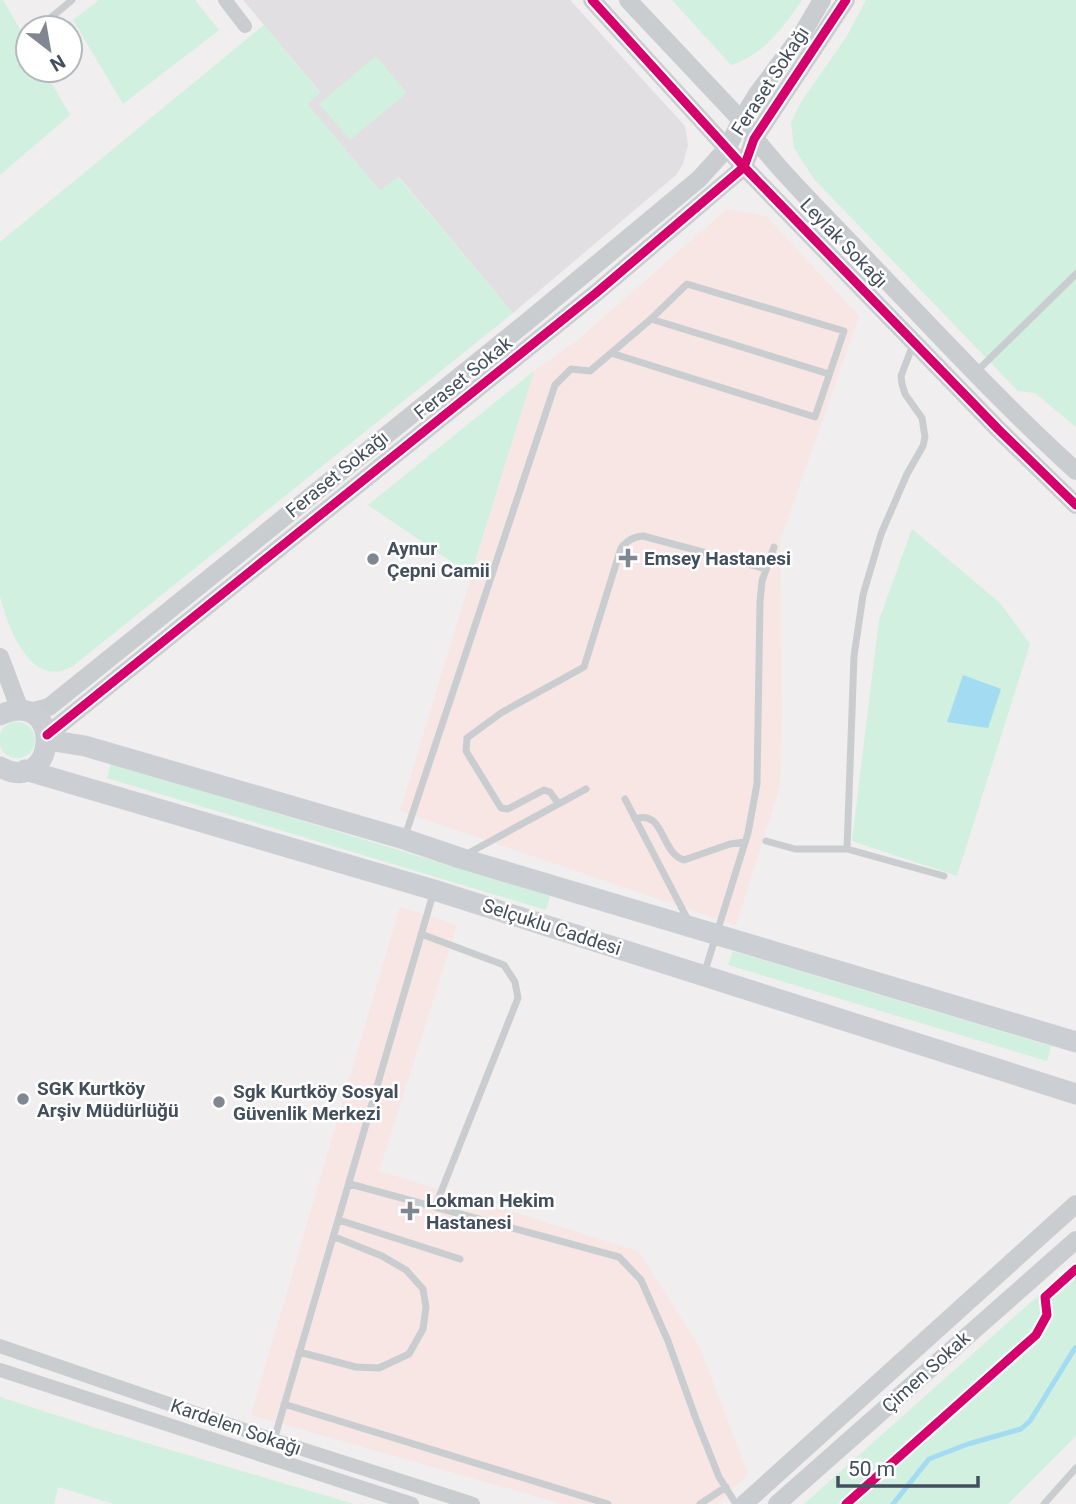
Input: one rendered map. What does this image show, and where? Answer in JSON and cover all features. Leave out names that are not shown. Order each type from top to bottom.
[{"type":"main road","points":[[10,773],[40,761],[45,753],[47,738],[44,726],[17,712]]},
{"type":"main road","name":"Selçuklu Caddesi","points":[[47,738],[85,746],[404,839],[1076,1042]]},
{"type":"main road","name":"Selçuklu Caddesi","points":[[10,773],[434,890],[1076,1094]]},
{"type":"street","points":[[225,0],[244,26]]},
{"type":"street","name":"Leylak Sokağı","points":[[592,0],[744,166],[1076,505]]},
{"type":"street","name":"Leylak Sokağı","points":[[628,0],[741,120],[754,139],[975,373],[1017,417],[1076,471]]},
{"type":"street","name":"Feraset Sokağı","points":[[17,712],[48,707],[517,330],[699,179],[728,148],[741,120],[802,34],[822,0]]},
{"type":"street","name":"Feraset Sokak","points":[[47,738],[596,293],[744,166],[754,139],[846,0]]},
{"type":"street","points":[[0,657],[17,712]]},
{"type":"street","points":[[744,1504],[1076,1204]]},
{"type":"street","name":"Çimen Sokak","points":[[777,1504],[1076,1240]]},
{"type":"street","name":"Kardelen Sokağı","points":[[0,1346],[274,1440],[473,1504]]},
{"type":"street","points":[[0,1370],[412,1504]]},
{"type":"lane","points":[[55,14],[72,0]]},
{"type":"lane","points":[[975,373],[1076,274]]},
{"type":"lane","points":[[404,839],[555,385],[571,369],[590,371],[687,284],[844,331],[815,417],[611,353]]},
{"type":"lane","points":[[651,319],[829,374]]},
{"type":"lane","points":[[847,849],[854,656],[862,606],[881,534],[925,437],[922,418],[905,394],[901,376],[914,341]]},
{"type":"lane","points":[[558,803],[550,792],[544,790],[508,809],[501,808],[466,751],[465,744],[467,738],[501,713],[584,667],[621,548],[626,542],[643,536],[766,569]]},
{"type":"lane","points":[[704,975],[753,812],[757,784],[760,602],[762,581],[774,547]]},
{"type":"lane","points":[[460,858],[586,789]]},
{"type":"lane","points":[[625,799],[692,927]]},
{"type":"lane","points":[[635,819],[648,817],[654,821],[671,852],[684,860],[730,844],[745,842]]},
{"type":"lane","points":[[766,841],[795,849],[847,849],[944,876]]},
{"type":"lane","points":[[274,1440],[434,890]]},
{"type":"lane","points":[[421,934],[504,965],[515,982],[518,998],[435,1207]]},
{"type":"lane","points":[[350,1184],[619,1257],[629,1265],[641,1280],[658,1316],[696,1419],[736,1504]]},
{"type":"lane","points":[[340,1220],[460,1259]]},
{"type":"lane","points":[[299,1352],[356,1367],[379,1368],[409,1354],[423,1329],[426,1307],[423,1289],[406,1270],[382,1255],[335,1237]]},
{"type":"lane","points":[[284,1404],[608,1504]]},
{"type":"lane","points":[[1044,1504],[1076,1468]]},
{"type":"lane","points":[[700,1504],[726,1487]]},
{"type":"shaded area","points":[[243,0],[570,0],[685,126],[688,145],[683,164],[676,175],[513,313],[399,177],[380,191],[307,104],[320,92]]},
{"type":"shaded area","name":"Emsey Hastanesi","points":[[727,209],[766,216],[859,316],[780,541],[780,786],[736,925],[400,811],[534,371],[579,339]]},
{"type":"shaded area","name":"Lokman Hekim Hastanesi","points":[[400,907],[457,925],[379,1171],[638,1251],[699,1346],[748,1474],[717,1504],[563,1504],[251,1415]]},
{"type":"green space","points":[[0,0],[3,0],[14,19],[14,84],[52,84],[70,115],[0,175]]},
{"type":"green space","points":[[99,0],[195,0],[219,30],[123,104],[84,38],[84,14],[81,14]]},
{"type":"green space","points":[[672,0],[802,0],[780,30],[763,47],[731,65]]},
{"type":"green space","points":[[866,0],[1076,0],[1076,427],[1035,393],[1018,391],[814,179],[794,148],[791,122],[801,102],[847,36]]},
{"type":"green space","points":[[264,25],[320,93],[307,104],[380,191],[398,177],[513,313],[73,666],[58,671],[45,670],[34,663],[16,639],[0,596],[0,242]]},
{"type":"green space","points":[[376,56],[407,93],[350,140],[319,104]]},
{"type":"green space","points":[[534,371],[471,575],[368,505]]},
{"type":"green space","points":[[912,529],[1000,603],[1030,644],[957,876],[852,841],[879,620]]},
{"type":"green space","points":[[17,722],[29,728],[35,740],[29,752],[17,758],[5,752],[-1,740],[5,728]]},
{"type":"green space","points":[[111,763],[550,896],[546,910],[107,778]]},
{"type":"green space","points":[[733,951],[1051,1046],[1047,1061],[728,965]]},
{"type":"green space","points":[[1076,1262],[1076,1436],[1008,1504],[804,1504]]},
{"type":"green space","points":[[0,1397],[354,1504],[114,1504],[58,1487],[54,1504],[0,1504]]},
{"type":"water","points":[[963,675],[1001,689],[988,728],[947,722]]},
{"type":"waterway","points":[[893,1504],[929,1459],[968,1444],[1021,1429],[1030,1421],[1075,1348]]},
{"type":"cycle path","points":[[592,0],[744,167],[998,429],[1076,505]]},
{"type":"cycle path","points":[[47,735],[596,293],[744,167],[754,139],[846,0]]},
{"type":"cycle path","points":[[846,1504],[1036,1335],[1047,1315],[1045,1297],[1076,1269]]},
{"type":"place","name":"Emsey Hastanesi","points":[[628,558]]},
{"type":"place","name":"Aynur Çepni Camii","points":[[373,559]]},
{"type":"place","name":"SGK Kurtköy Arşiv Müdürlüğü","points":[[23,1099]]},
{"type":"place","name":"Sgk Kurtköy Sosyal Güvenlik Merkezi","points":[[219,1102]]},
{"type":"place","name":"Lokman Hekim Hastanesi","points":[[410,1211]]}]
